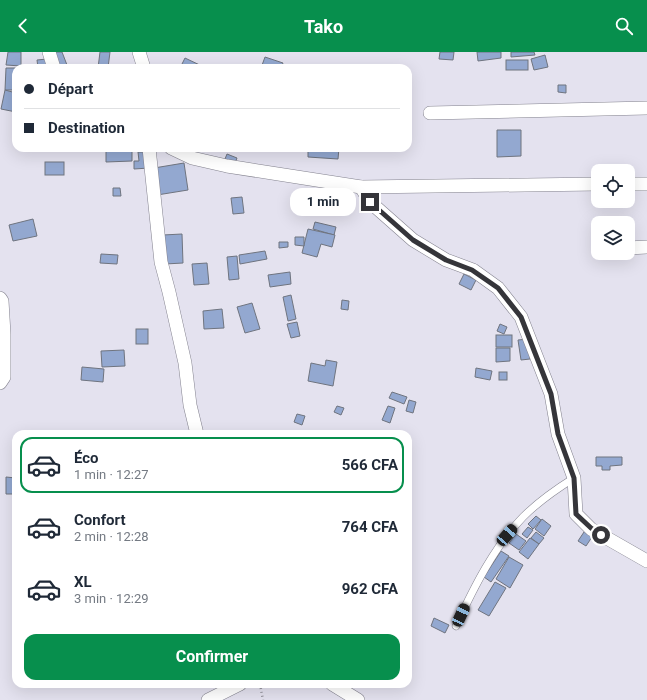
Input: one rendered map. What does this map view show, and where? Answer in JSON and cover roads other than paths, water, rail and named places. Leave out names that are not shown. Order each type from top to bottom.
[{"type":"street","points":[[48,52],[52,64]]},
{"type":"street","points":[[140,52],[143,64]]},
{"type":"street","points":[[430,113],[647,108]]},
{"type":"street","points":[[149,152],[161,262],[170,292],[185,363],[190,405],[196,430]]},
{"type":"street","points":[[179,152],[192,158],[227,166],[361,187],[591,184]]},
{"type":"street","points":[[635,184],[647,184]]},
{"type":"street","points":[[361,187],[370,202],[413,240],[446,260],[472,270],[498,288],[521,317],[551,394],[558,434],[574,478],[576,514],[591,528],[647,562]]},
{"type":"street","points":[[635,248],[647,247]]},
{"type":"street","points":[[0,298],[2,301],[4,334],[4,377],[0,383]]},
{"type":"street","points":[[208,700],[232,688]]},
{"type":"street","points":[[338,688],[358,700]]},
{"type":"lane","points":[[456,626],[479,578],[507,535],[524,516],[560,487],[574,478]]}]
